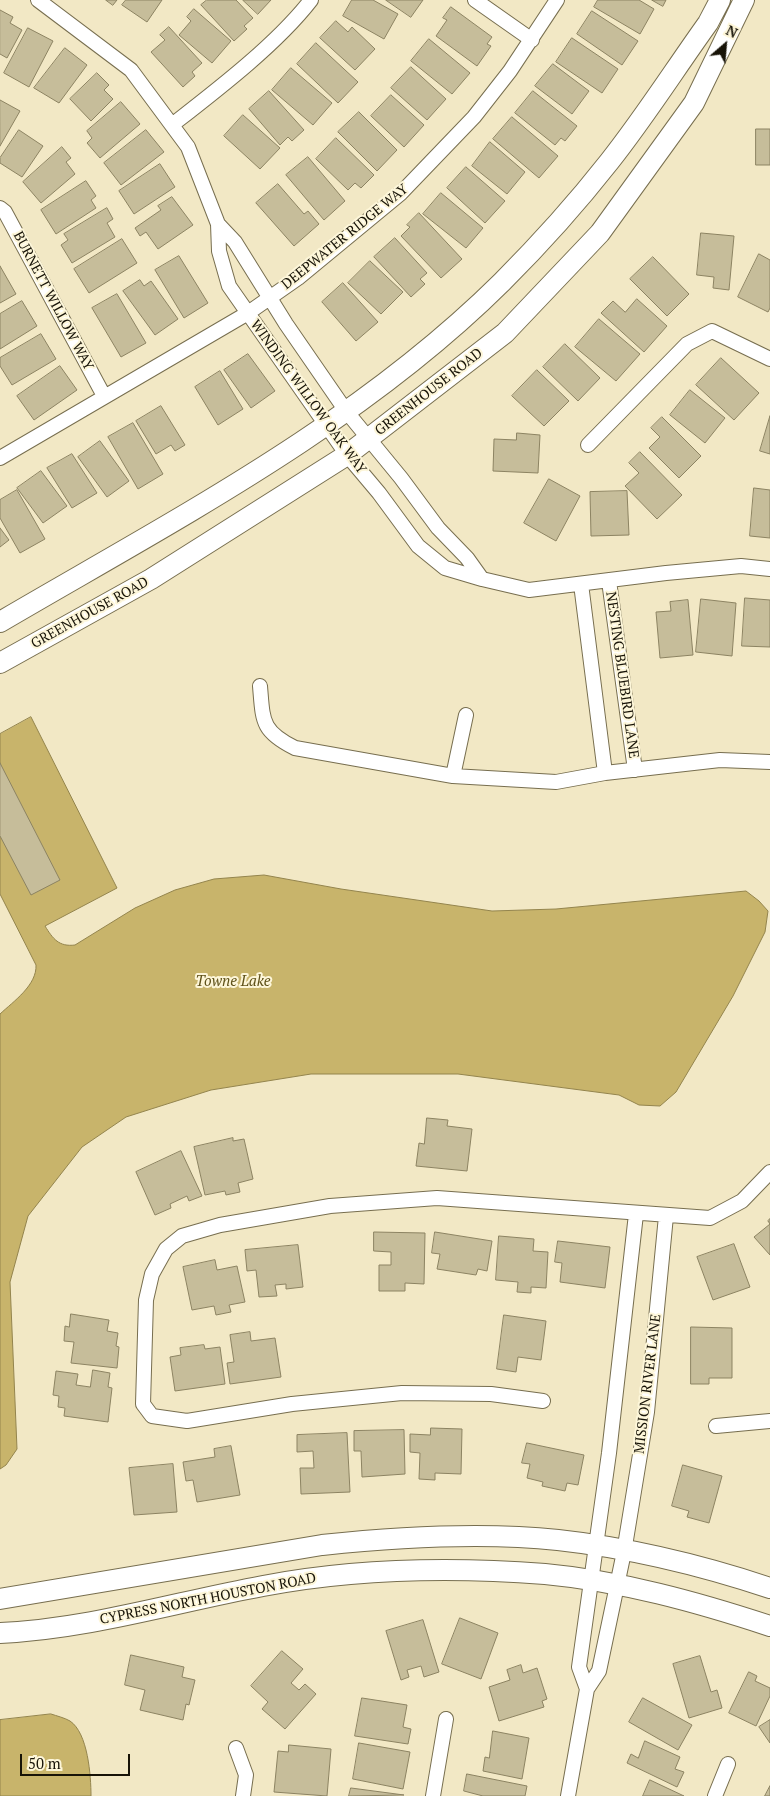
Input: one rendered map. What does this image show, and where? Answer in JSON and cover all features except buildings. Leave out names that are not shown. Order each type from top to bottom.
[{"type":"street","name":"WINDING WILLOW OAK WAY","points":[[38,0],[130,70],[188,147],[218,224],[219,251],[230,286],[347,456],[379,493],[418,546],[445,568],[529,590],[741,566],[770,569]]},
{"type":"street","points":[[172,125],[202,102],[295,20],[311,0]]},
{"type":"street","points":[[475,0],[532,40]]},
{"type":"street","name":"DEEPWATER RIDGE WAY","points":[[0,458],[248,313],[298,278],[401,193],[474,117],[532,40],[558,0]]},
{"type":"street","points":[[0,622],[288,452],[326,426],[441,338],[502,282],[561,220],[610,161],[708,23],[720,0]]},
{"type":"street","name":"GREENHOUSE ROAD","points":[[0,663],[151,579],[347,456],[504,333],[600,233],[694,103],[744,0]]},
{"type":"street","name":"BURNETT WILLOW WAY","points":[[0,208],[5,212],[104,396]]},
{"type":"street","name":"WINDING WILLOW OAK WAY","points":[[218,224],[234,242],[346,411],[370,439],[438,528],[467,558],[482,579]]},
{"type":"street","points":[[588,444],[687,344],[712,331],[770,359]]},
{"type":"street","name":"NESTING BLUEBIRD LANE","points":[[610,581],[635,770]]},
{"type":"street","name":"NESTING BLUEBIRD LANE","points":[[581,584],[605,773]]},
{"type":"street","points":[[260,686],[262,718],[276,739],[295,748],[453,776],[556,782],[605,773],[720,760],[770,762]]},
{"type":"street","points":[[453,776],[466,715]]},
{"type":"street","points":[[543,1401],[491,1394],[402,1393],[292,1404],[187,1421],[152,1416],[143,1404],[146,1300],[152,1274],[166,1249],[182,1236],[220,1225],[330,1206],[437,1198],[710,1218],[742,1200],[770,1172]]},
{"type":"street","points":[[568,1796],[586,1689],[579,1667],[596,1546],[636,1214]]},
{"type":"street","name":"MISSION RIVER LANE","points":[[586,1689],[599,1671],[624,1552],[647,1412],[666,1216]]},
{"type":"street","points":[[716,1426],[770,1421]]},
{"type":"street","points":[[5,1598],[276,1551],[361,1541],[513,1538],[558,1540],[624,1552],[654,1555],[770,1588]]},
{"type":"street","name":"CYPRESS NORTH HOUSTON ROAD","points":[[4,1633],[77,1624],[264,1586],[349,1575],[500,1572],[546,1574],[617,1586],[704,1605],[770,1626]]},
{"type":"street","points":[[433,1796],[446,1719]]},
{"type":"street","points":[[236,1748],[246,1775],[243,1796]]},
{"type":"street","points":[[715,1796],[728,1764]]},
{"type":"water","name":"Towne Lake","points":[[31,717],[117,888],[45,926],[57,941],[65,945],[75,945],[135,908],[175,890],[214,879],[264,875],[341,889],[492,911],[556,909],[746,891],[768,911],[765,932],[733,996],[676,1092],[660,1106],[639,1105],[619,1095],[458,1074],[311,1074],[211,1090],[126,1117],[82,1147],[28,1216],[10,1282],[17,1449],[6,1465],[0,1469],[0,1014],[29,986],[33,979],[36,965],[0,894],[0,734]]},
{"type":"water","points":[[51,1714],[70,1721],[81,1735],[89,1767],[91,1796],[0,1796],[0,1720]]}]
